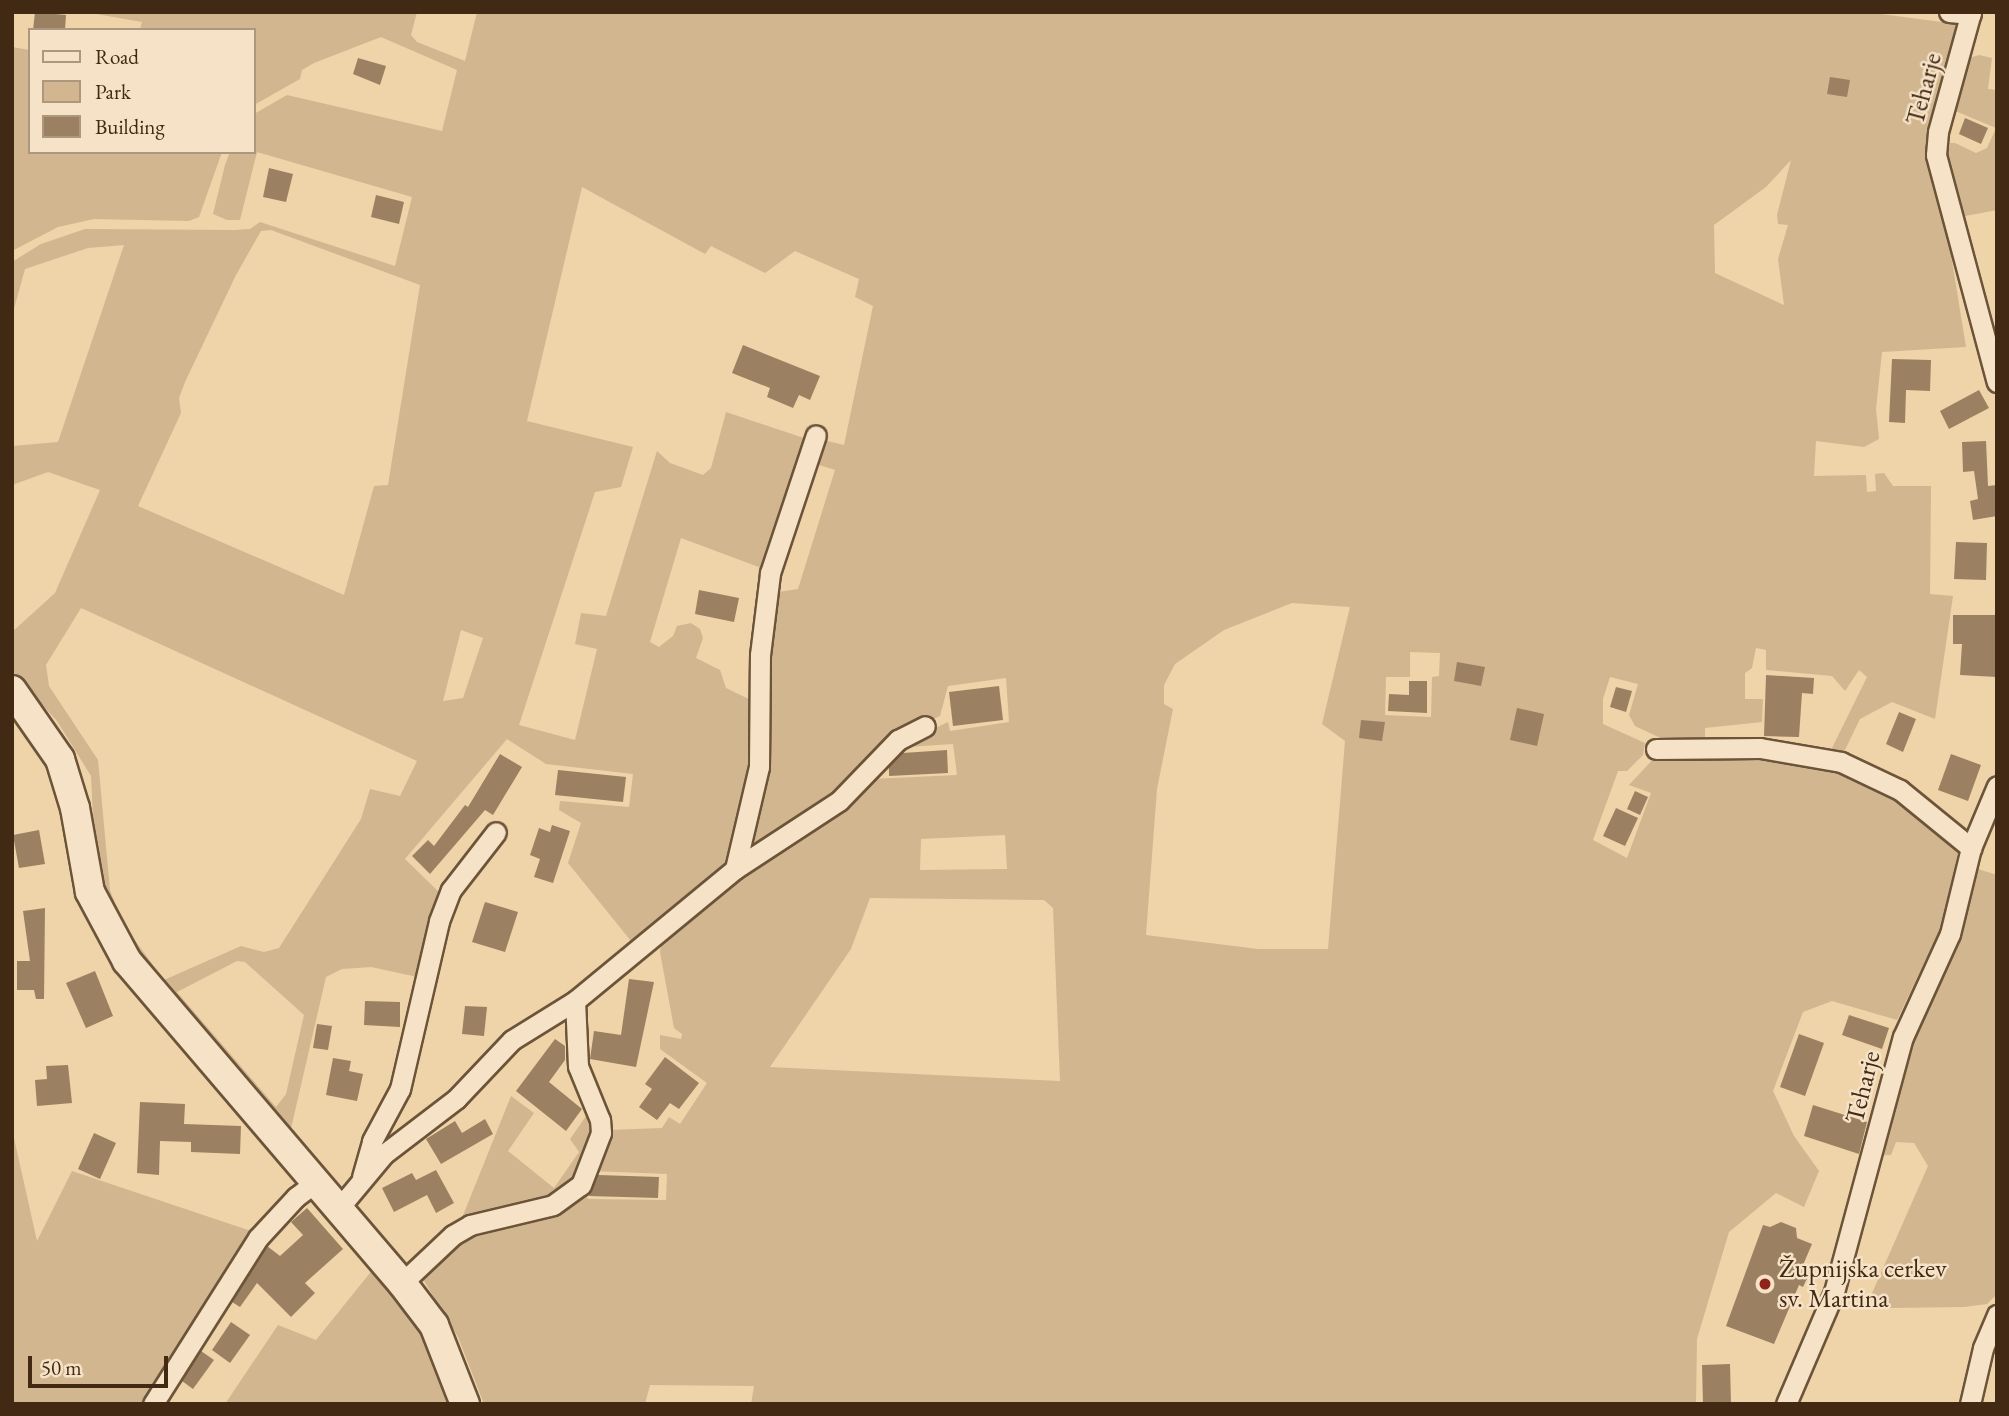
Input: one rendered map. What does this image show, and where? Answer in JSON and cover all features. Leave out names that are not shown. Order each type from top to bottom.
[{"type":"main road","points":[[12,690],[60,759],[100,918],[127,961],[402,1283],[433,1325],[465,1404]]},
{"type":"street","points":[[1949,12],[1971,13]]},
{"type":"street","name":"Teharje","points":[[1971,13],[1938,132],[1936,155],[1997,382]]},
{"type":"street","points":[[735,869],[759,767],[760,655],[770,573],[817,435]]},
{"type":"street","points":[[339,1208],[384,1154],[456,1099],[512,1040],[575,1001],[735,869],[839,801],[898,740],[925,726]]},
{"type":"street","points":[[1656,749],[1760,748],[1841,762],[1900,790],[1971,848]]},
{"type":"street","name":"Teharje","points":[[1786,1404],[1834,1292],[1903,1037],[1950,934],[1971,848],[1997,786]]},
{"type":"street","points":[[360,1185],[372,1141],[400,1089],[439,921],[451,890],[496,832]]},
{"type":"street","points":[[402,1283],[453,1235],[470,1225],[553,1205],[581,1185],[601,1133],[600,1120],[578,1066],[575,1001]]},
{"type":"street","points":[[153,1404],[265,1229],[316,1182]]},
{"type":"street","points":[[1970,1404],[1983,1348],[1997,1315]]},
{"type":"green space","points":[[85,12],[417,12],[411,35],[417,42],[465,61],[477,12],[1866,12],[1957,24],[1960,31],[1931,132],[1966,347],[1882,352],[1876,409],[1879,439],[1864,447],[1816,441],[1814,476],[1866,475],[1867,492],[1876,491],[1875,474],[1884,473],[1893,486],[1931,486],[1930,594],[1953,596],[1935,719],[1892,702],[1860,719],[1842,756],[1830,752],[1867,677],[1859,670],[1845,691],[1832,676],[1766,670],[1766,650],[1756,648],[1752,668],[1745,673],[1745,699],[1763,699],[1762,722],[1705,728],[1705,747],[1673,744],[1635,726],[1629,715],[1638,684],[1610,677],[1603,699],[1603,724],[1645,743],[1643,755],[1627,771],[1618,771],[1593,840],[1627,858],[1651,793],[1629,785],[1656,756],[1761,754],[1829,763],[1883,787],[1955,844],[1958,852],[1942,925],[1897,1020],[1832,1001],[1803,1012],[1773,1091],[1794,1136],[1819,1171],[1804,1207],[1776,1193],[1729,1232],[1697,1339],[1696,1404],[751,1404],[754,1386],[650,1385],[645,1404],[484,1404],[458,1337],[420,1274],[458,1237],[581,1194],[589,1199],[666,1200],[667,1174],[592,1171],[608,1130],[662,1128],[669,1117],[680,1124],[707,1083],[660,1049],[660,1035],[681,1039],[682,1034],[674,1028],[660,952],[662,934],[872,779],[957,775],[953,744],[893,748],[948,722],[950,731],[1009,722],[1006,678],[948,686],[940,716],[913,728],[863,773],[756,849],[749,842],[772,593],[798,589],[835,470],[813,463],[819,439],[844,445],[873,306],[855,297],[859,279],[795,251],[765,273],[711,246],[705,254],[582,187],[527,421],[633,447],[621,487],[595,492],[519,725],[575,740],[597,649],[575,644],[581,613],[606,616],[657,451],[670,463],[703,475],[711,468],[726,412],[807,439],[767,570],[681,538],[650,642],[659,647],[673,636],[677,626],[691,623],[700,629],[703,638],[696,658],[720,670],[726,688],[757,703],[753,767],[729,861],[635,946],[568,863],[581,823],[559,810],[560,801],[629,807],[633,774],[546,764],[507,739],[405,859],[442,895],[422,978],[371,967],[342,969],[326,977],[289,1137],[108,914],[95,857],[91,776],[57,721],[12,671],[12,632],[55,593],[100,490],[48,472],[12,485],[12,446],[58,442],[124,245],[88,248],[25,269],[12,316],[12,262],[41,244],[85,229],[235,230],[250,229],[260,222],[395,266],[412,197],[257,152],[240,220],[227,220],[213,214],[225,165],[229,154],[256,154],[256,113],[287,95],[442,131],[457,70],[381,37],[314,63],[302,70],[300,79],[256,104],[256,28],[140,28],[142,22]],"holes":[[[1791,160],[1777,215],[1778,224],[1788,225],[1778,259],[1784,305],[1715,273],[1714,225],[1766,187]],[[271,230],[420,285],[388,485],[374,486],[344,595],[138,506],[181,413],[179,398],[185,382],[236,275],[261,231]],[[1292,603],[1350,607],[1322,724],[1345,741],[1328,949],[1258,949],[1146,935],[1157,789],[1173,709],[1164,704],[1164,685],[1175,664],[1224,630]],[[81,608],[417,761],[400,796],[370,789],[361,819],[279,948],[264,952],[241,946],[164,980],[123,924],[110,890],[98,760],[49,686],[46,665]],[[461,630],[483,638],[463,698],[443,701]],[[1410,652],[1440,653],[1439,676],[1432,677],[1431,717],[1385,715],[1386,677],[1410,677]],[[1005,835],[1007,869],[920,870],[921,839]],[[870,898],[1044,900],[1053,908],[1060,1081],[770,1067],[851,949]],[[237,961],[245,962],[304,1015],[286,1094],[276,1107],[177,992]]]},
{"type":"green space","points":[[12,47],[28,50],[28,154],[221,154],[199,217],[189,221],[94,219],[58,227],[12,251]]},
{"type":"green space","points":[[1979,55],[1992,58],[1988,89],[1997,90],[1997,210],[1960,217],[1944,143],[1955,143],[1976,153],[1987,148],[1996,128],[1953,110],[1966,59]]},
{"type":"green space","points":[[1975,868],[1997,875],[1997,1294],[1987,1304],[1964,1307],[1889,1308],[1869,1300],[1928,1166],[1914,1143],[1896,1142],[1891,1155],[1884,1155],[1918,1021],[1952,951]]},
{"type":"green space","points":[[511,1096],[534,1113],[508,1151],[554,1188],[579,1152],[570,1139],[589,1112],[595,1118],[585,1168],[550,1203],[469,1223],[462,1218]]},
{"type":"green space","points":[[12,1129],[37,1241],[72,1171],[254,1232],[146,1404],[12,1404]]},
{"type":"green space","points":[[374,1268],[427,1343],[449,1404],[225,1404],[278,1325],[316,1340]]},
{"type":"building","points":[[35,12],[66,15],[65,28],[33,28]]},
{"type":"building","points":[[358,58],[386,66],[380,85],[353,74]]},
{"type":"building","points":[[1830,77],[1850,80],[1847,97],[1827,94]]},
{"type":"building","points":[[1965,118],[1988,128],[1981,144],[1959,134]]},
{"type":"building","points":[[269,168],[293,174],[286,202],[263,197]]},
{"type":"building","points":[[376,195],[404,202],[399,224],[371,217]]},
{"type":"building","points":[[743,345],[820,376],[810,400],[799,395],[793,408],[767,397],[770,388],[732,373]]},
{"type":"building","points":[[1892,359],[1931,360],[1930,391],[1906,390],[1905,423],[1889,422]]},
{"type":"building","points":[[1979,390],[1989,408],[1949,429],[1940,411]]},
{"type":"building","points":[[1986,441],[1988,486],[1997,485],[1997,516],[1973,520],[1970,501],[1978,499],[1974,471],[1963,472],[1962,442]]},
{"type":"building","points":[[1956,542],[1987,543],[1986,580],[1954,579]]},
{"type":"building","points":[[699,590],[739,598],[734,622],[695,614]]},
{"type":"building","points":[[1953,615],[1997,615],[1997,677],[1960,675],[1962,644],[1953,644]]},
{"type":"building","points":[[1457,662],[1485,667],[1481,686],[1454,681]]},
{"type":"building","points":[[1766,675],[1814,678],[1813,694],[1802,693],[1799,737],[1764,736]]},
{"type":"building","points":[[1409,681],[1427,681],[1427,713],[1388,711],[1389,694],[1409,695]]},
{"type":"building","points":[[999,686],[1003,720],[953,726],[949,692]]},
{"type":"building","points":[[1616,687],[1632,691],[1626,712],[1610,707]]},
{"type":"building","points":[[1517,708],[1544,714],[1537,746],[1510,740]]},
{"type":"building","points":[[1899,712],[1916,719],[1903,752],[1886,744]]},
{"type":"building","points":[[1361,720],[1385,722],[1382,741],[1359,738]]},
{"type":"building","points":[[947,750],[948,773],[889,776],[889,767],[903,753]]},
{"type":"building","points":[[500,754],[522,767],[493,815],[485,810],[430,874],[412,856],[428,840],[434,846],[465,805],[468,807]]},
{"type":"building","points":[[1951,754],[1981,765],[1968,801],[1938,790]]},
{"type":"building","points":[[558,770],[626,777],[623,802],[555,795]]},
{"type":"building","points":[[1635,791],[1648,797],[1640,815],[1627,809]]},
{"type":"building","points":[[1616,808],[1638,818],[1625,846],[1603,836]]},
{"type":"building","points":[[552,825],[570,831],[553,883],[534,877],[540,859],[530,855],[539,828],[550,832]]},
{"type":"building","points":[[39,830],[45,864],[19,868],[13,835]]},
{"type":"building","points":[[485,902],[518,912],[505,952],[472,942]]},
{"type":"building","points":[[45,908],[44,999],[36,999],[34,990],[17,990],[17,961],[30,961],[23,911]]},
{"type":"building","points":[[95,971],[113,1016],[86,1028],[66,983]]},
{"type":"building","points":[[629,979],[654,982],[636,1067],[590,1059],[594,1031],[621,1035]]},
{"type":"building","points":[[365,1001],[400,1002],[400,1027],[364,1025]]},
{"type":"building","points":[[465,1006],[487,1007],[484,1036],[462,1034]]},
{"type":"building","points":[[1849,1015],[1889,1028],[1882,1049],[1842,1035]]},
{"type":"building","points":[[317,1024],[332,1026],[328,1050],[313,1048]]},
{"type":"building","points":[[1799,1034],[1824,1043],[1805,1096],[1780,1087]]},
{"type":"building","points":[[555,1039],[565,1046],[565,1060],[549,1082],[582,1109],[566,1131],[516,1091]]},
{"type":"building","points":[[665,1057],[699,1083],[679,1109],[670,1103],[657,1120],[639,1107],[652,1089],[645,1084]]},
{"type":"building","points":[[333,1058],[351,1061],[349,1071],[363,1074],[357,1101],[326,1095]]},
{"type":"building","points":[[68,1065],[72,1103],[37,1106],[35,1080],[47,1079],[46,1066]]},
{"type":"building","points":[[140,1102],[185,1104],[184,1124],[241,1126],[240,1154],[191,1152],[191,1142],[160,1141],[159,1175],[137,1173]]},
{"type":"building","points":[[1813,1105],[1867,1122],[1859,1154],[1804,1136]]},
{"type":"building","points":[[485,1119],[493,1134],[441,1164],[426,1139],[455,1121],[462,1133]]},
{"type":"building","points":[[94,1133],[116,1143],[100,1179],[78,1169]]},
{"type":"building","points":[[436,1170],[454,1203],[436,1213],[427,1195],[394,1212],[382,1188],[412,1173],[416,1180]]},
{"type":"building","points":[[598,1175],[659,1177],[658,1198],[589,1196]]},
{"type":"building","points":[[307,1208],[343,1249],[305,1283],[315,1293],[291,1317],[257,1283],[240,1307],[232,1302],[267,1246],[280,1256],[303,1235],[291,1222]]},
{"type":"building","name":"Župnijska cerkev sv. Martina","points":[[1781,1222],[1796,1228],[1797,1238],[1812,1244],[1803,1265],[1812,1268],[1803,1287],[1799,1285],[1774,1344],[1726,1326],[1763,1225],[1770,1227]]},
{"type":"building","points":[[231,1322],[250,1335],[230,1363],[212,1350]]},
{"type":"building","points":[[201,1351],[214,1360],[193,1389],[182,1381]]},
{"type":"building","points":[[1730,1364],[1731,1404],[1703,1404],[1702,1365]]},
{"type":"place","name":"Župnijska cerkev sv. Martina","points":[[1765,1284]]}]
